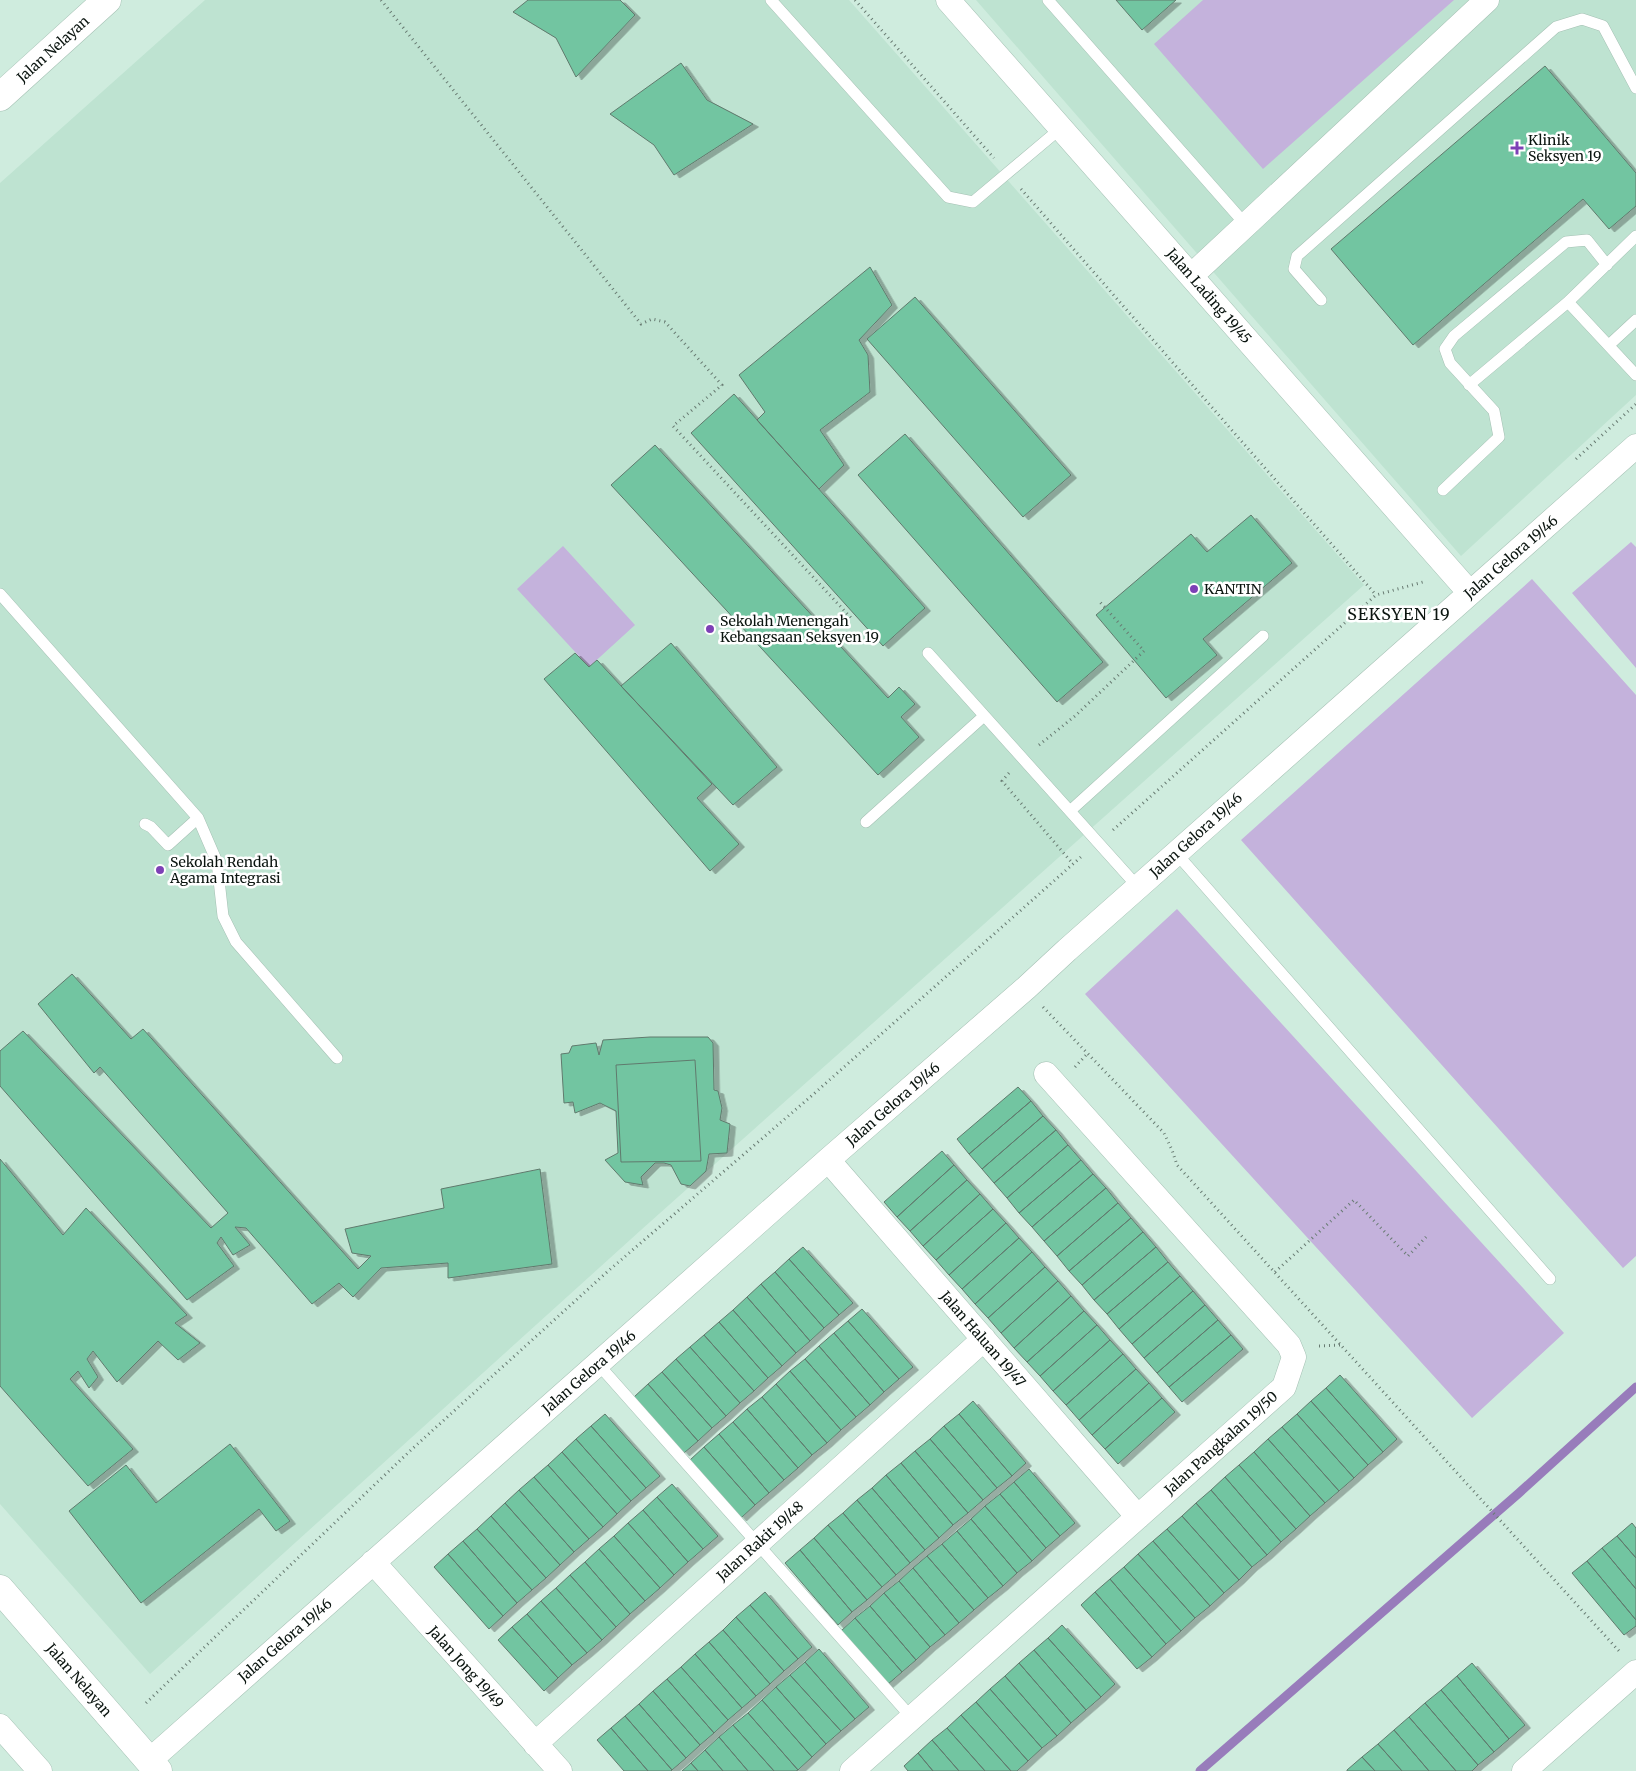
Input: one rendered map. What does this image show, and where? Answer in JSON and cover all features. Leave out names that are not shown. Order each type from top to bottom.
[{"type":"street","name":"Jalan Nelayan","points":[[0,97],[107,0]]},
{"type":"street","name":"Jalan Lading 19/45","points":[[948,0],[1470,593]]},
{"type":"street","points":[[1191,276],[1487,0]]},
{"type":"street","name":"Jalan Gelora 19/46","points":[[153,1766],[373,1562],[828,1160],[1026,988],[1636,446]]},
{"type":"street","name":"Jalan Pangkalan 19/50","points":[[852,1771],[1284,1387],[1294,1357],[1289,1345],[1046,1074]]},
{"type":"street","name":"Jalan Haluan 19/47","points":[[828,1160],[1138,1517]]},
{"type":"street","name":"Jalan Rakit 19/48","points":[[535,1744],[984,1339]]},
{"type":"street","name":"Jalan Jong 19/49","points":[[373,1562],[560,1771]]},
{"type":"street","name":"Jalan Nelayan","points":[[0,1588],[153,1766]]},
{"type":"street","points":[[1524,1771],[1629,1663]]},
{"type":"street","points":[[0,1726],[40,1771]]},
{"type":"lane","points":[[771,0],[948,197],[973,202],[1061,128]]},
{"type":"lane","points":[[1048,0],[1246,225]]},
{"type":"lane","points":[[1321,300],[1294,269],[1297,256],[1556,28],[1582,19],[1603,26],[1636,88]]},
{"type":"lane","points":[[1469,385],[1568,302],[1636,236]]},
{"type":"lane","points":[[1443,490],[1499,438],[1494,411],[1450,363],[1445,349],[1454,336],[1566,242],[1587,240],[1607,265]]},
{"type":"lane","points":[[1568,302],[1636,375]]},
{"type":"lane","points":[[1608,345],[1636,320]]},
{"type":"lane","points":[[0,594],[198,818],[217,862],[223,916],[236,942],[337,1058]]},
{"type":"lane","points":[[1070,810],[1263,636]]},
{"type":"lane","points":[[928,653],[1138,887]]},
{"type":"lane","points":[[866,822],[984,716]]},
{"type":"lane","points":[[145,824],[151,827],[168,845],[198,818]]},
{"type":"lane","points":[[1176,853],[1550,1280]]},
{"type":"lane","points":[[598,1364],[912,1718]]},
{"type":"path","points":[[380,0],[641,324],[652,319],[665,322],[722,385],[673,426],[852,620]]},
{"type":"path","points":[[855,0],[1376,595]]},
{"type":"path","points":[[1570,465],[1636,404]]},
{"type":"path","points":[[146,1703],[411,1450],[606,1272],[808,1099],[1099,843],[1376,595],[1453,574]]},
{"type":"path","points":[[1073,864],[1002,781],[1022,758],[1075,716],[1144,651],[1100,602]]},
{"type":"path","points":[[1026,988],[1164,1133],[1177,1165],[1629,1663]]},
{"type":"path","points":[[1275,1272],[1354,1200],[1408,1256],[1426,1236]]},
{"type":"shaded area","name":"Sekolah Menengah Kebangsaan Seksyen 19","points":[[205,0],[849,0],[1364,585],[641,1230],[150,1674],[0,1504],[0,183]]},
{"type":"shaded area","name":"Klinik Seksyen 19","points":[[976,0],[1636,0],[1636,395],[1461,556]]},
{"type":"shaded area","points":[[1203,0],[1454,0],[1263,169],[1154,44]]},
{"type":"shaded area","points":[[1631,542],[1636,547],[1636,668],[1572,593]]},
{"type":"shaded area","points":[[563,546],[635,625],[589,667],[517,589]]},
{"type":"shaded area","points":[[1532,579],[1636,695],[1636,1256],[1623,1268],[1241,840]]},
{"type":"shaded area","points":[[1177,909],[1564,1333],[1472,1418],[1085,994]]},
{"type":"building","points":[[528,0],[620,0],[635,15],[576,77],[556,38],[513,12]]},
{"type":"building","points":[[1116,0],[1176,0],[1142,30]]},
{"type":"building","points":[[681,63],[707,100],[753,124],[674,175],[654,145],[610,114]]},
{"type":"building","points":[[1545,66],[1636,173],[1636,206],[1609,229],[1583,199],[1413,345],[1331,249]]},
{"type":"building","points":[[870,267],[892,305],[859,340],[868,355],[870,392],[820,430],[844,465],[819,489],[757,420],[765,412],[739,375]]},
{"type":"building","points":[[915,297],[1071,475],[1023,517],[867,339]]},
{"type":"building","points":[[734,394],[925,608],[883,646],[691,433]]},
{"type":"building","points":[[905,434],[1103,662],[1057,702],[858,475]]},
{"type":"building","points":[[655,445],[888,698],[899,687],[915,704],[901,717],[919,737],[878,775],[611,485]]},
{"type":"building","name":"KANTIN","points":[[1251,515],[1292,563],[1203,639],[1217,655],[1166,698],[1096,615],[1191,534],[1207,552]]},
{"type":"building","points":[[671,643],[777,767],[733,805],[621,686]]},
{"type":"building","points":[[575,653],[589,667],[597,660],[712,784],[697,798],[739,844],[710,871],[544,679]]},
{"type":"building","points":[[72,974],[131,1039],[143,1029],[358,1269],[371,1256],[352,1253],[345,1229],[444,1208],[441,1189],[540,1169],[552,1264],[448,1278],[448,1263],[381,1268],[353,1297],[339,1283],[312,1304],[246,1228],[235,1227],[250,1245],[233,1255],[221,1237],[217,1243],[234,1266],[187,1300],[0,1086],[0,1051],[23,1031],[211,1228],[228,1213],[100,1067],[94,1073],[38,1004]]},
{"type":"building","points":[[650,1037],[708,1037],[713,1043],[714,1090],[718,1091],[722,1108],[720,1120],[730,1124],[727,1153],[709,1154],[706,1171],[690,1186],[681,1184],[671,1165],[664,1163],[655,1163],[641,1177],[643,1185],[625,1182],[605,1160],[618,1153],[616,1111],[600,1103],[575,1113],[573,1102],[564,1103],[561,1054],[569,1053],[572,1046],[596,1043],[599,1055],[603,1040]]},
{"type":"building","points":[[695,1060],[701,1161],[621,1162],[616,1065]]},
{"type":"building","points":[[1018,1087],[1031,1101],[969,1154],[957,1139]]},
{"type":"building","points":[[1031,1101],[1043,1116],[982,1169],[969,1154]]},
{"type":"building","points":[[1043,1116],[1056,1130],[994,1183],[982,1169]]},
{"type":"building","points":[[1056,1130],[1068,1145],[1007,1198],[994,1183]]},
{"type":"building","points":[[1068,1145],[1081,1160],[1019,1213],[1007,1198]]},
{"type":"building","points":[[942,1151],[954,1165],[897,1217],[884,1202]]},
{"type":"building","points":[[0,1159],[63,1235],[86,1208],[187,1315],[175,1323],[200,1343],[178,1360],[158,1341],[117,1382],[93,1351],[87,1359],[98,1377],[89,1388],[78,1371],[70,1379],[133,1449],[88,1486],[0,1386]]},
{"type":"building","points":[[1081,1160],[1093,1174],[1032,1227],[1019,1213]]},
{"type":"building","points":[[954,1165],[967,1180],[910,1231],[897,1217]]},
{"type":"building","points":[[1093,1174],[1106,1188],[1044,1241],[1032,1227]]},
{"type":"building","points":[[967,1180],[980,1194],[923,1246],[910,1231]]},
{"type":"building","points":[[1106,1188],[1118,1203],[1057,1256],[1044,1241]]},
{"type":"building","points":[[980,1194],[993,1209],[936,1260],[923,1246]]},
{"type":"building","points":[[1118,1203],[1131,1218],[1069,1271],[1057,1256]]},
{"type":"building","points":[[993,1209],[1006,1223],[949,1275],[936,1260]]},
{"type":"building","points":[[1131,1218],[1143,1232],[1082,1285],[1069,1271]]},
{"type":"building","points":[[1006,1223],[1019,1238],[962,1289],[949,1275]]},
{"type":"building","points":[[1143,1232],[1156,1247],[1094,1300],[1082,1285]]},
{"type":"building","points":[[1019,1238],[1032,1252],[975,1304],[962,1289]]},
{"type":"building","points":[[803,1247],[853,1303],[839,1315],[789,1259]]},
{"type":"building","points":[[1156,1247],[1168,1262],[1107,1314],[1094,1300]]},
{"type":"building","points":[[1032,1252],[1045,1267],[988,1318],[975,1304]]},
{"type":"building","points":[[789,1259],[839,1315],[824,1328],[775,1272]]},
{"type":"building","points":[[1168,1262],[1180,1276],[1119,1329],[1107,1314]]},
{"type":"building","points":[[1045,1267],[1058,1281],[1001,1333],[988,1318]]},
{"type":"building","points":[[775,1272],[824,1328],[810,1341],[761,1284]]},
{"type":"building","points":[[1180,1276],[1193,1291],[1132,1344],[1119,1329]]},
{"type":"building","points":[[1058,1281],[1071,1296],[1014,1348],[1001,1333]]},
{"type":"building","points":[[761,1284],[810,1341],[796,1353],[747,1297]]},
{"type":"building","points":[[1193,1291],[1205,1305],[1144,1358],[1132,1344]]},
{"type":"building","points":[[1071,1296],[1084,1311],[1027,1362],[1014,1348]]},
{"type":"building","points":[[747,1297],[796,1353],[782,1366],[733,1310]]},
{"type":"building","points":[[1205,1305],[1218,1320],[1157,1373],[1144,1358]]},
{"type":"building","points":[[862,1309],[913,1367],[899,1379],[848,1321]]},
{"type":"building","points":[[733,1310],[782,1366],[768,1378],[719,1322]]},
{"type":"building","points":[[1084,1311],[1097,1325],[1040,1376],[1027,1362]]},
{"type":"building","points":[[1218,1320],[1231,1335],[1169,1387],[1157,1373]]},
{"type":"building","points":[[848,1321],[899,1379],[884,1392],[834,1333]]},
{"type":"building","points":[[719,1322],[768,1378],[754,1391],[704,1335]]},
{"type":"building","points":[[1097,1325],[1110,1340],[1053,1391],[1040,1376]]},
{"type":"building","points":[[834,1333],[884,1392],[870,1405],[819,1346]]},
{"type":"building","points":[[704,1335],[754,1391],[740,1403],[690,1347]]},
{"type":"building","points":[[1231,1335],[1243,1349],[1182,1402],[1169,1387]]},
{"type":"building","points":[[1110,1340],[1123,1354],[1066,1405],[1053,1391]]},
{"type":"building","points":[[819,1346],[870,1405],[856,1417],[805,1359]]},
{"type":"building","points":[[690,1347],[740,1403],[726,1416],[676,1359]]},
{"type":"building","points":[[1123,1354],[1136,1369],[1079,1420],[1066,1405]]},
{"type":"building","points":[[676,1359],[726,1416],[712,1428],[662,1372]]},
{"type":"building","points":[[805,1359],[856,1417],[841,1430],[790,1371]]},
{"type":"building","points":[[1136,1369],[1149,1383],[1092,1435],[1079,1420]]},
{"type":"building","points":[[790,1371],[841,1430],[827,1443],[776,1384]]},
{"type":"building","points":[[662,1372],[712,1428],[698,1441],[648,1384]]},
{"type":"building","points":[[1340,1375],[1397,1439],[1383,1452],[1326,1388]]},
{"type":"building","points":[[1149,1383],[1162,1398],[1105,1449],[1092,1435]]},
{"type":"building","points":[[648,1384],[698,1441],[684,1453],[634,1397]]},
{"type":"building","points":[[776,1384],[827,1443],[812,1455],[762,1397]]},
{"type":"building","points":[[1326,1388],[1383,1452],[1368,1465],[1311,1401]]},
{"type":"building","points":[[762,1397],[812,1455],[798,1468],[747,1409]]},
{"type":"building","points":[[1162,1398],[1175,1412],[1118,1464],[1105,1449]]},
{"type":"building","points":[[973,1401],[1026,1463],[1012,1476],[959,1414]]},
{"type":"building","points":[[1311,1401],[1368,1465],[1354,1478],[1297,1414]]},
{"type":"building","points":[[747,1409],[798,1468],[784,1480],[733,1422]]},
{"type":"building","points":[[605,1414],[660,1476],[646,1488],[591,1426]]},
{"type":"building","points":[[959,1414],[1012,1476],[997,1488],[944,1426]]},
{"type":"building","points":[[1297,1414],[1354,1478],[1339,1491],[1282,1427]]},
{"type":"building","points":[[733,1422],[784,1480],[769,1493],[719,1434]]},
{"type":"building","points":[[591,1426],[646,1488],[631,1501],[576,1439]]},
{"type":"building","points":[[944,1426],[997,1488],[983,1500],[930,1439]]},
{"type":"building","points":[[1282,1427],[1339,1491],[1325,1503],[1268,1439]]},
{"type":"building","points":[[719,1434],[769,1493],[755,1505],[704,1447]]},
{"type":"building","points":[[576,1439],[631,1501],[617,1514],[562,1452]]},
{"type":"building","points":[[930,1439],[983,1500],[968,1513],[915,1451]]},
{"type":"building","points":[[1268,1439],[1325,1503],[1310,1516],[1254,1452]]},
{"type":"building","points":[[230,1444],[290,1521],[276,1531],[259,1509],[141,1603],[69,1511],[126,1465],[156,1503]]},
{"type":"building","points":[[704,1447],[755,1505],[741,1518],[690,1460]]},
{"type":"building","points":[[915,1451],[968,1513],[953,1525],[901,1463]]},
{"type":"building","points":[[562,1452],[617,1514],[603,1527],[548,1465]]},
{"type":"building","points":[[1254,1452],[1310,1516],[1296,1529],[1239,1465]]},
{"type":"building","points":[[901,1463],[953,1525],[939,1538],[886,1475]]},
{"type":"building","points":[[548,1465],[603,1527],[589,1539],[534,1477]]},
{"type":"building","points":[[1239,1465],[1296,1529],[1281,1542],[1225,1477]]},
{"type":"building","points":[[1029,1469],[1075,1523],[1060,1536],[1014,1482]]},
{"type":"building","points":[[886,1475],[939,1538],[925,1550],[872,1488]]},
{"type":"building","points":[[534,1477],[589,1539],[574,1552],[519,1490]]},
{"type":"building","points":[[1225,1477],[1281,1542],[1267,1555],[1211,1490]]},
{"type":"building","points":[[1014,1482],[1060,1536],[1046,1548],[1000,1494]]},
{"type":"building","points":[[672,1484],[718,1536],[703,1549],[657,1497]]},
{"type":"building","points":[[872,1488],[925,1550],[910,1563],[857,1500]]},
{"type":"building","points":[[519,1490],[574,1552],[560,1565],[505,1503]]},
{"type":"building","points":[[1211,1490],[1267,1555],[1252,1567],[1196,1503]]},
{"type":"building","points":[[1000,1494],[1046,1548],[1032,1561],[985,1506]]},
{"type":"building","points":[[657,1497],[703,1549],[688,1562],[643,1510]]},
{"type":"building","points":[[857,1500],[910,1563],[896,1575],[843,1513]]},
{"type":"building","points":[[505,1503],[560,1565],[546,1578],[491,1516]]},
{"type":"building","points":[[1196,1503],[1252,1567],[1239,1580],[1182,1516]]},
{"type":"building","points":[[985,1506],[1032,1561],[1017,1573],[971,1519]]},
{"type":"building","points":[[643,1510],[688,1562],[674,1575],[628,1523]]},
{"type":"building","points":[[843,1513],[896,1575],[882,1587],[828,1525]]},
{"type":"building","points":[[491,1516],[546,1578],[532,1590],[477,1529]]},
{"type":"building","points":[[1182,1516],[1239,1580],[1224,1593],[1167,1529]]},
{"type":"building","points":[[971,1519],[1017,1573],[1003,1586],[957,1531]]},
{"type":"building","points":[[628,1523],[674,1575],[660,1588],[614,1536]]},
{"type":"building","points":[[1632,1523],[1636,1528],[1636,1558],[1617,1536]]},
{"type":"building","points":[[828,1525],[882,1587],[867,1600],[814,1538]]},
{"type":"building","points":[[477,1529],[532,1590],[517,1603],[463,1541]]},
{"type":"building","points":[[1167,1529],[1224,1593],[1210,1606],[1153,1541]]},
{"type":"building","points":[[957,1531],[1003,1586],[988,1598],[942,1544]]},
{"type":"building","points":[[614,1536],[660,1588],[645,1601],[599,1549]]},
{"type":"building","points":[[1617,1536],[1636,1558],[1636,1589],[1602,1548]]},
{"type":"building","points":[[814,1538],[867,1600],[852,1612],[800,1550]]},
{"type":"building","points":[[463,1541],[517,1603],[503,1616],[448,1554]]},
{"type":"building","points":[[1153,1541],[1210,1606],[1195,1618],[1138,1554]]},
{"type":"building","points":[[942,1544],[988,1598],[974,1610],[927,1556]]},
{"type":"building","points":[[1602,1548],[1636,1589],[1636,1620],[1587,1561]]},
{"type":"building","points":[[599,1549],[645,1601],[630,1614],[585,1562]]},
{"type":"building","points":[[800,1550],[852,1612],[838,1625],[785,1563]]},
{"type":"building","points":[[448,1554],[503,1616],[489,1629],[434,1567]]},
{"type":"building","points":[[1138,1554],[1195,1618],[1181,1631],[1124,1567]]},
{"type":"building","points":[[927,1556],[974,1610],[959,1623],[913,1568]]},
{"type":"building","points":[[1587,1561],[1636,1620],[1636,1626],[1624,1635],[1572,1573]]},
{"type":"building","points":[[585,1562],[630,1614],[616,1627],[570,1575]]},
{"type":"building","points":[[1124,1567],[1181,1631],[1166,1644],[1110,1579]]},
{"type":"building","points":[[913,1568],[959,1623],[945,1635],[899,1581]]},
{"type":"building","points":[[570,1575],[616,1627],[602,1640],[556,1588]]},
{"type":"building","points":[[1110,1579],[1166,1644],[1152,1657],[1095,1592]]},
{"type":"building","points":[[899,1581],[945,1635],[930,1647],[884,1593]]},
{"type":"building","points":[[556,1588],[602,1640],[587,1653],[541,1601]]},
{"type":"building","points":[[765,1592],[812,1647],[798,1659],[750,1605]]},
{"type":"building","points":[[1095,1592],[1152,1657],[1137,1669],[1081,1605]]},
{"type":"building","points":[[884,1593],[930,1647],[916,1660],[870,1606]]},
{"type":"building","points":[[541,1601],[587,1653],[572,1665],[527,1614]]},
{"type":"building","points":[[750,1605],[798,1659],[784,1671],[736,1617]]},
{"type":"building","points":[[870,1606],[916,1660],[902,1672],[855,1618]]},
{"type":"building","points":[[527,1614],[572,1665],[558,1678],[512,1627]]},
{"type":"building","points":[[736,1617],[784,1671],[770,1684],[723,1630]]},
{"type":"building","points":[[855,1618],[902,1672],[887,1685],[841,1631]]},
{"type":"building","points":[[1062,1625],[1115,1684],[1101,1697],[1048,1638]]},
{"type":"building","points":[[512,1627],[558,1678],[544,1691],[498,1640]]},
{"type":"building","points":[[723,1630],[770,1684],[756,1696],[709,1642]]},
{"type":"building","points":[[1048,1638],[1101,1697],[1086,1710],[1034,1650]]},
{"type":"building","points":[[709,1642],[756,1696],[742,1708],[695,1654]]},
{"type":"building","points":[[819,1649],[869,1707],[855,1719],[805,1662]]},
{"type":"building","points":[[1034,1650],[1086,1710],[1071,1723],[1019,1663]]},
{"type":"building","points":[[695,1654],[742,1708],[728,1720],[681,1667]]},
{"type":"building","points":[[805,1662],[855,1719],[841,1731],[790,1675]]},
{"type":"building","points":[[1019,1663],[1071,1723],[1057,1736],[1005,1676]]},
{"type":"building","points":[[1472,1663],[1525,1725],[1509,1739],[1457,1676]]},
{"type":"building","points":[[681,1667],[728,1720],[714,1733],[667,1679]]},
{"type":"building","points":[[790,1675],[841,1731],[826,1744],[776,1687]]},
{"type":"building","points":[[1005,1676],[1057,1736],[1042,1748],[990,1689]]},
{"type":"building","points":[[1457,1676],[1509,1739],[1494,1752],[1441,1690]]},
{"type":"building","points":[[667,1679],[714,1733],[700,1745],[653,1691]]},
{"type":"building","points":[[776,1687],[826,1744],[812,1757],[762,1700]]},
{"type":"building","points":[[990,1689],[1042,1748],[1028,1761],[976,1702]]},
{"type":"building","points":[[1441,1690],[1494,1752],[1478,1765],[1425,1703]]},
{"type":"building","points":[[653,1691],[700,1745],[686,1758],[639,1704]]},
{"type":"building","points":[[762,1700],[812,1757],[798,1770],[748,1713]]},
{"type":"building","points":[[976,1702],[1028,1761],[1017,1771],[1011,1771],[961,1715]]},
{"type":"building","points":[[1425,1703],[1478,1765],[1472,1771],[1456,1771],[1409,1717]]},
{"type":"building","points":[[639,1704],[686,1758],[672,1770],[625,1716]]},
{"type":"building","points":[[748,1713],[798,1770],[774,1771],[733,1725]]},
{"type":"building","points":[[961,1715],[1011,1771],[985,1771],[947,1728]]},
{"type":"building","points":[[625,1716],[671,1771],[648,1771],[611,1728]]},
{"type":"building","points":[[1409,1717],[1456,1771],[1429,1771],[1394,1730]]},
{"type":"building","points":[[733,1725],[774,1771],[748,1771],[719,1737]]},
{"type":"building","points":[[611,1728],[648,1771],[624,1771],[597,1740]]},
{"type":"building","points":[[947,1728],[985,1771],[959,1771],[932,1740]]},
{"type":"building","points":[[1394,1730],[1429,1771],[1402,1771],[1378,1744]]},
{"type":"building","points":[[719,1737],[748,1771],[723,1771],[705,1750]]},
{"type":"building","points":[[932,1740],[959,1771],[933,1771],[918,1753]]},
{"type":"building","points":[[1378,1744],[1402,1771],[1375,1771],[1362,1757]]},
{"type":"building","points":[[705,1750],[723,1771],[698,1771],[691,1763]]},
{"type":"building","points":[[918,1753],[933,1771],[908,1771],[904,1766]]},
{"type":"building","points":[[1362,1757],[1375,1771],[1347,1771],[1347,1770]]},
{"type":"building","points":[[691,1763],[698,1771],[682,1771]]},
{"type":"waterway","points":[[1200,1771],[1519,1493],[1636,1387]]},
{"type":"place","name":"Klinik Seksyen 19","points":[[1517,148]]},
{"type":"place","name":"KANTIN","points":[[1194,589]]},
{"type":"place","name":"Sekolah Menengah Kebangsaan Seksyen 19","points":[[710,629]]},
{"type":"place","name":"Sekolah Rendah Agama Integrasi","points":[[160,870]]},
{"type":"district","name":"SEKSYEN 19","points":[[1399,614]]}]
